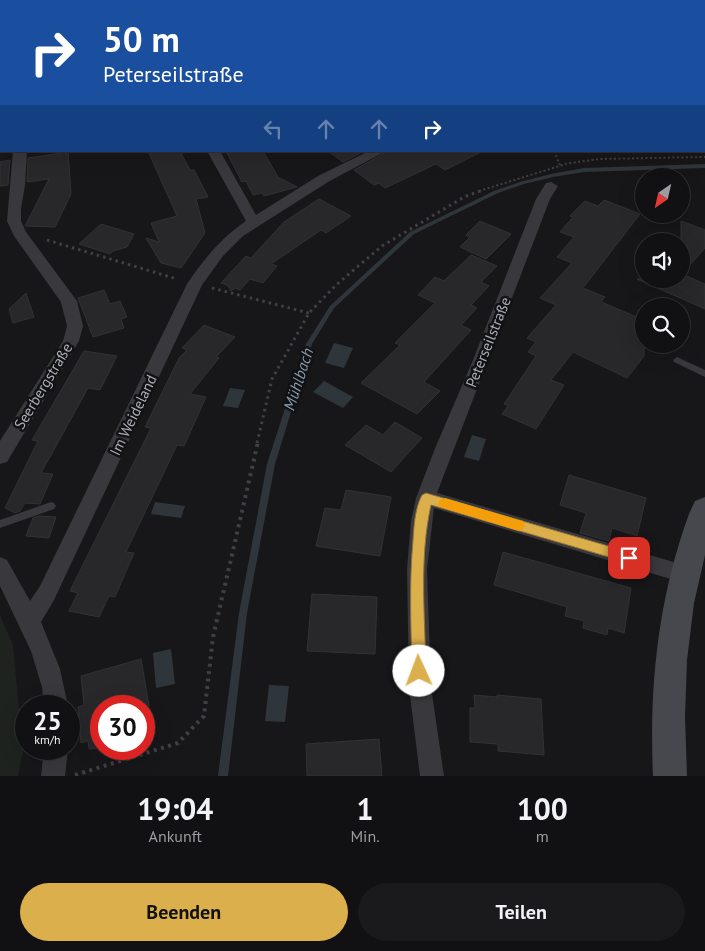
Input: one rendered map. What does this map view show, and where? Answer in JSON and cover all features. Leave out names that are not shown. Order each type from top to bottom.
[{"type":"street","name":"Seerbergstraße","points":[[0,457],[71,342],[75,326],[69,301],[14,222],[20,152]]},
{"type":"street","points":[[214,152],[254,222]]},
{"type":"street","name":"Im Weideland","points":[[29,621],[47,593],[195,284],[218,253],[238,233],[254,222],[323,179],[378,152]]},
{"type":"street","name":"Peterseilstraße","points":[[432,776],[420,687],[417,569],[421,521],[426,498],[445,446],[481,360],[543,199],[551,186]]},
{"type":"street","points":[[426,498],[684,574]]},
{"type":"street","points":[[670,776],[668,734],[669,672],[673,624],[684,574],[705,509]]},
{"type":"street","points":[[0,566],[29,621],[48,666],[54,695]]},
{"type":"street","points":[[53,776],[55,760]]},
{"type":"lane","points":[[677,360],[705,374]]},
{"type":"lane","points":[[0,524],[51,506]]},
{"type":"path","points":[[554,152],[560,165]]},
{"type":"path","points":[[73,776],[178,743],[204,716],[212,637],[272,379],[309,313],[336,285],[382,246],[464,197],[489,187],[560,165],[600,159],[705,157]]},
{"type":"path","points":[[20,233],[195,284],[309,313]]},
{"type":"shaded area","points":[[334,343],[353,348],[344,368],[325,363]]},
{"type":"shaded area","points":[[324,381],[353,397],[343,408],[313,392]]},
{"type":"shaded area","points":[[230,388],[245,390],[238,408],[223,406]]},
{"type":"shaded area","points":[[472,435],[486,439],[479,461],[464,457]]},
{"type":"shaded area","points":[[155,502],[185,506],[181,518],[151,514]]},
{"type":"shaded area","points":[[0,615],[13,645],[18,695],[15,695],[15,760],[21,760],[18,776],[0,776]]},
{"type":"shaded area","points":[[171,649],[175,684],[156,688],[153,653]]},
{"type":"shaded area","points":[[269,685],[289,686],[285,722],[265,721]]},
{"type":"building","points":[[68,152],[71,194],[55,227],[25,226],[49,179],[27,182],[28,158]]},
{"type":"building","points":[[148,152],[181,152],[190,170],[194,170],[208,197],[196,199],[205,233],[181,268],[161,263],[146,238],[159,242],[151,223],[177,216]]},
{"type":"building","points":[[227,152],[264,152],[278,177],[297,187],[264,196],[262,193],[253,195],[246,181],[242,182]]},
{"type":"building","points":[[329,152],[362,152],[343,162]]},
{"type":"building","points":[[386,152],[481,152],[445,170],[436,164],[385,188],[379,183],[374,185],[354,170]]},
{"type":"building","points":[[10,160],[8,185],[0,186],[0,162]]},
{"type":"building","points":[[319,199],[351,216],[326,233],[321,230],[271,264],[277,266],[263,283],[250,279],[240,290],[235,288],[231,291],[227,285],[221,283],[246,256],[251,258],[284,222]]},
{"type":"building","points":[[604,200],[635,212],[635,220],[583,288],[605,297],[601,302],[635,316],[635,353],[644,353],[644,356],[627,378],[573,352],[551,380],[564,385],[536,429],[502,414],[508,406],[504,404],[536,356],[528,352],[536,342],[527,338],[556,305],[540,298],[572,263],[557,257],[574,237],[560,232],[573,217],[570,216],[585,201],[598,206]]},
{"type":"building","points":[[480,221],[511,234],[486,259],[460,247],[470,237],[466,235]]},
{"type":"building","points":[[681,223],[705,230],[705,248],[690,265],[690,233],[681,233]]},
{"type":"building","points":[[101,224],[134,234],[127,247],[113,251],[110,254],[79,244]]},
{"type":"building","points":[[471,255],[497,266],[481,282],[489,286],[471,305],[477,308],[461,325],[471,330],[424,382],[440,391],[417,414],[361,383],[400,345],[395,343],[435,303],[418,295],[435,277],[444,281]]},
{"type":"building","points":[[690,277],[705,284],[705,309],[690,302],[690,298],[680,298],[657,288],[690,288]]},
{"type":"building","points":[[104,290],[110,304],[120,301],[127,317],[121,319],[124,328],[93,337],[78,298]]},
{"type":"building","points":[[26,293],[34,317],[13,323],[9,309]]},
{"type":"building","points":[[204,325],[235,337],[216,357],[219,358],[190,394],[206,397],[184,446],[177,445],[126,552],[134,553],[115,597],[109,596],[99,617],[69,611],[78,593],[70,591],[151,428],[145,427],[179,358],[187,350],[182,348]]},
{"type":"building","points":[[84,351],[117,356],[100,390],[88,388],[41,473],[53,474],[40,504],[25,503],[20,511],[15,513],[5,508],[38,441],[32,440]]},
{"type":"building","points":[[395,422],[422,438],[391,472],[345,445],[366,425],[383,435]]},
{"type":"building","points":[[569,475],[646,498],[637,536],[612,528],[609,541],[580,533],[586,513],[560,505]]},
{"type":"building","points":[[346,490],[391,497],[380,556],[316,546],[325,508],[341,510]]},
{"type":"building","points":[[39,516],[56,517],[49,538],[26,536],[33,518]]},
{"type":"building","points":[[503,552],[631,588],[624,633],[608,628],[607,635],[583,628],[584,621],[565,616],[567,607],[494,585]]},
{"type":"building","points":[[312,594],[377,597],[375,654],[307,651]]},
{"type":"building","points":[[141,659],[147,695],[90,695],[90,749],[88,741],[81,743],[80,706],[84,705],[81,676]]},
{"type":"building","points":[[474,695],[541,699],[544,755],[498,751],[498,744],[470,742],[470,708],[475,708]]},
{"type":"building","points":[[379,739],[382,776],[307,776],[306,744]]},
{"type":"waterway","name":"Mühlbach","points":[[223,776],[243,613],[271,464],[309,344],[332,307],[412,233],[496,192],[553,175],[584,170],[705,166]]},
{"type":"slow traffic","points":[[445,504],[519,525]]},
{"type":"route","points":[[419,671],[417,569],[421,521],[426,498],[629,558]]}]
